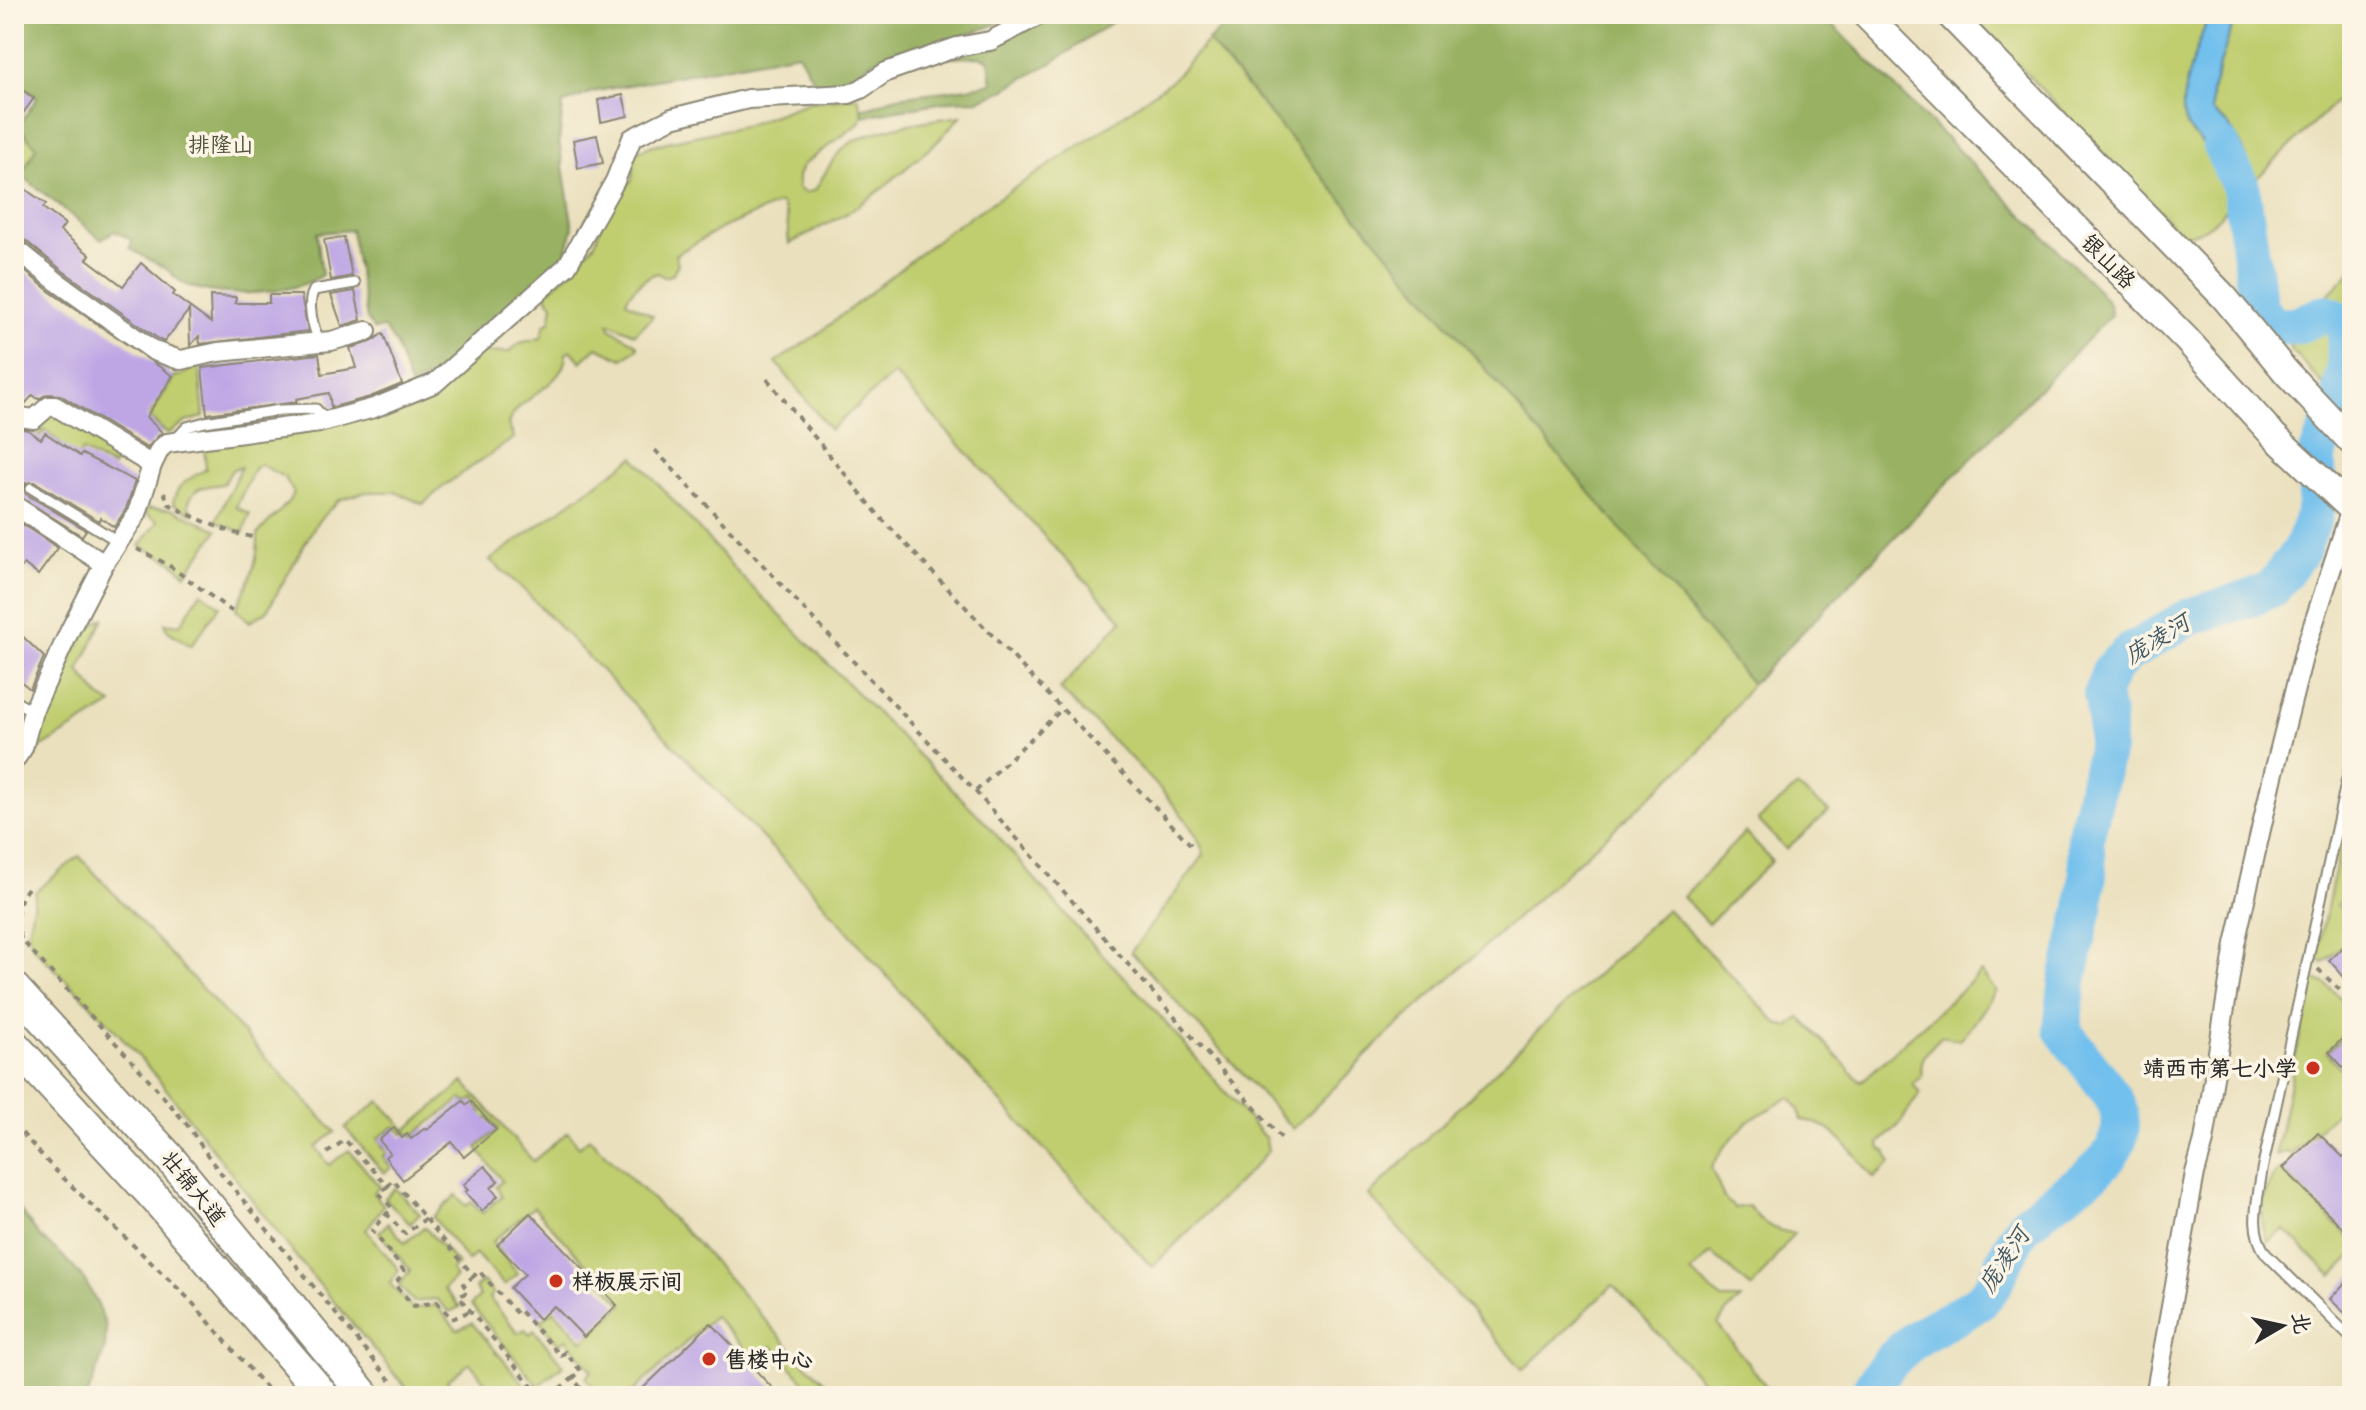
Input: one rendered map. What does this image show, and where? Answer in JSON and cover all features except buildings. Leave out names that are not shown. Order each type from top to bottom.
[{"type":"main road","name":"银山路","points":[[1865,14],[2186,339],[2274,436],[2352,508]]},
{"type":"main road","points":[[1949,14],[2224,297],[2286,372],[2349,438]]},
{"type":"main road","name":"壮锦大道","points":[[14,988],[168,1156],[365,1396]]},
{"type":"main road","name":"壮锦大道","points":[[14,1045],[154,1197],[324,1396]]},
{"type":"street","points":[[14,761],[23,748],[33,711],[70,630],[104,564],[137,514],[149,472],[160,449],[174,441],[202,440],[327,421],[383,405],[435,383],[567,266],[615,181],[632,138],[650,127],[748,99],[849,94],[886,72],[957,47],[990,41],[1042,14]]},
{"type":"street","points":[[14,247],[56,281],[161,355],[181,360],[218,352],[320,342],[367,331]]},
{"type":"street","points":[[14,413],[34,419],[49,406],[55,406],[149,472]]},
{"type":"street","points":[[14,505],[104,564]]},
{"type":"street","points":[[2155,1396],[2195,1173],[2204,1141],[2245,895],[2304,653],[2352,508]]},
{"type":"lane","points":[[320,342],[311,311],[310,297],[314,290],[355,283]]},
{"type":"lane","points":[[31,488],[119,542]]},
{"type":"lane","points":[[14,701],[33,711]]},
{"type":"lane","points":[[2352,756],[2262,1170],[2254,1231],[2266,1254],[2352,1339]]},
{"type":"path","points":[[767,379],[881,518],[1192,846]]},
{"type":"path","points":[[655,450],[975,791],[1284,1141]]},
{"type":"path","points":[[149,472],[164,490],[169,504],[199,520],[255,537]]},
{"type":"path","points":[[119,542],[147,552],[167,564],[234,613]]},
{"type":"path","points":[[975,791],[1061,710]]},
{"type":"path","points":[[28,888],[20,900],[18,912],[21,939],[188,1126],[212,1162],[403,1396]]},
{"type":"path","points":[[2309,965],[2325,975],[2352,1002]]},
{"type":"path","points":[[14,1124],[53,1168],[190,1300],[273,1396]]},
{"type":"path","points":[[327,1153],[345,1140],[388,1186]]},
{"type":"path","points":[[470,1311],[452,1319],[437,1302],[414,1306],[395,1285],[404,1271],[372,1230],[392,1208],[379,1193],[393,1180],[474,1276]]},
{"type":"path","points":[[386,1213],[405,1234],[425,1219]]},
{"type":"path","points":[[540,1396],[459,1297],[468,1291],[463,1284],[479,1271],[517,1314],[520,1311],[561,1356],[565,1352],[581,1371],[550,1396]]},
{"type":"path","points":[[573,1378],[587,1396]]},
{"type":"green space","name":"排隆山","points":[[14,14],[1018,14],[947,41],[870,62],[846,81],[818,88],[798,53],[592,92],[563,104],[559,142],[573,229],[565,255],[437,374],[410,386],[395,343],[384,328],[374,330],[367,319],[351,230],[317,233],[322,275],[309,282],[275,291],[218,292],[183,283],[130,248],[132,240],[115,231],[101,239],[21,175],[37,147],[18,127],[37,98],[14,80]]},
{"type":"green space","points":[[1057,14],[1124,14],[1058,59],[998,93],[979,100],[950,101],[863,116],[862,108],[893,98],[992,83],[989,60],[980,57],[949,58]]},
{"type":"green space","points":[[1236,14],[1822,14],[2100,292],[2109,304],[2111,315],[1752,684],[1208,41]]},
{"type":"green space","points":[[1969,14],[2209,14],[2186,84],[2184,113],[2187,127],[2220,167],[2232,204],[2202,230],[2179,232]]},
{"type":"green space","points":[[2236,14],[2352,14],[2352,86],[2253,182],[2240,142],[2228,125],[2212,111],[2211,93]]},
{"type":"green space","points":[[1208,41],[1752,684],[1699,752],[1389,1033],[1293,1129],[1131,952],[1204,855],[1197,837],[1163,793],[1060,689],[1122,620],[894,374],[830,430],[776,362],[818,334],[948,231],[1094,136],[1172,80]]},
{"type":"green space","points":[[858,97],[863,116],[858,124],[803,165],[798,176],[798,188],[805,193],[815,190],[835,157],[854,141],[900,126],[961,116],[937,142],[879,191],[846,214],[789,244],[787,217],[780,203],[722,228],[675,255],[678,264],[672,275],[664,277],[658,273],[649,277],[635,288],[626,301],[653,316],[635,334],[609,323],[610,328],[638,347],[623,359],[597,347],[581,362],[571,350],[566,353],[564,365],[558,374],[513,414],[508,424],[514,438],[445,485],[423,504],[395,492],[366,492],[339,500],[317,522],[267,611],[250,622],[236,609],[255,564],[258,534],[294,493],[285,478],[260,464],[254,469],[236,507],[250,514],[243,533],[216,521],[241,467],[233,469],[223,484],[197,490],[188,505],[193,514],[173,504],[181,486],[206,469],[204,446],[396,411],[434,394],[486,346],[487,353],[509,352],[520,343],[541,338],[545,324],[550,322],[553,305],[545,294],[571,271],[595,243],[606,212],[632,179],[635,152],[653,145],[747,125],[809,102]]},
{"type":"green space","points":[[18,127],[37,147],[21,175],[14,169],[14,132]]},
{"type":"green space","points":[[2352,270],[2352,333],[2351,329],[2321,310],[2307,316]]},
{"type":"green space","points":[[2325,319],[2333,325],[2341,343],[2341,364],[2334,396],[2292,351],[2290,343],[2294,332]]},
{"type":"green space","points":[[199,365],[204,417],[188,421],[167,434],[149,417],[175,376]]},
{"type":"green space","points":[[50,408],[118,452],[113,467],[82,451],[77,458],[45,430],[41,436],[25,425]]},
{"type":"green space","points":[[634,457],[741,576],[987,824],[1266,1139],[1268,1151],[1258,1163],[1152,1267],[912,1005],[806,883],[520,586],[490,560]]},
{"type":"green space","points":[[148,508],[172,509],[218,530],[186,574],[171,561],[140,546],[158,521],[146,514]]},
{"type":"green space","points":[[201,592],[220,606],[191,646],[167,630],[165,623],[180,625]]},
{"type":"green space","points":[[104,618],[79,671],[100,697],[112,704],[34,752],[52,699],[71,657],[93,626]]},
{"type":"green space","points":[[1797,787],[1829,811],[1786,849],[1758,820]]},
{"type":"green space","points":[[2352,792],[2352,890],[2337,905],[2352,921],[2352,946],[2347,941],[2323,963],[2318,958],[2318,949]]},
{"type":"green space","points":[[1745,832],[1772,861],[1708,924],[1683,897]]},
{"type":"green space","points":[[79,856],[335,1132],[316,1147],[329,1165],[349,1150],[380,1187],[373,1193],[384,1205],[366,1230],[399,1270],[390,1284],[413,1309],[436,1305],[457,1330],[472,1323],[534,1396],[496,1396],[470,1363],[447,1381],[458,1396],[413,1396],[298,1259],[156,1076],[109,1023],[33,947],[28,933],[36,891]]},
{"type":"green space","points":[[1667,909],[1778,1024],[1789,1027],[1800,1017],[1861,1082],[1981,972],[1996,991],[1960,1040],[1942,1036],[1926,1053],[1922,1076],[1913,1084],[1920,1093],[1899,1125],[1879,1143],[1891,1163],[1874,1178],[1834,1134],[1814,1122],[1802,1120],[1790,1097],[1747,1122],[1724,1147],[1711,1168],[1724,1198],[1735,1208],[1749,1206],[1768,1225],[1794,1233],[1752,1288],[1711,1253],[1691,1273],[1722,1299],[1741,1299],[1726,1312],[1718,1325],[1774,1396],[1716,1396],[1613,1285],[1523,1370],[1369,1195]]},
{"type":"green space","points":[[2312,978],[2325,983],[2352,1009],[2352,1026],[2327,1052],[2352,1082],[2352,1098],[2292,1154],[2283,1152],[2275,1156]]},
{"type":"green space","points":[[464,1082],[533,1161],[568,1132],[579,1147],[589,1138],[694,1240],[800,1359],[840,1396],[817,1396],[772,1346],[757,1362],[714,1316],[629,1396],[600,1396],[586,1377],[592,1371],[566,1339],[559,1344],[540,1322],[554,1310],[583,1341],[623,1305],[534,1207],[492,1242],[518,1274],[504,1285],[476,1254],[468,1261],[433,1217],[456,1195],[466,1206],[471,1202],[482,1213],[502,1196],[496,1187],[502,1181],[477,1148],[498,1129],[488,1118],[481,1122],[476,1117],[482,1112],[473,1099],[467,1103],[462,1099],[412,1136],[407,1132],[403,1134],[395,1126],[378,1138],[387,1153],[383,1157],[391,1168],[384,1173],[345,1128],[379,1101],[406,1130]]},
{"type":"green space","points":[[2281,1169],[2352,1240],[2352,1256],[2332,1276],[2284,1229],[2269,1242],[2265,1234],[2263,1204],[2270,1183]]},
{"type":"green space","points":[[395,1188],[420,1214],[410,1224],[385,1198]]},
{"type":"green space","points":[[14,1202],[41,1238],[84,1279],[97,1303],[106,1327],[105,1349],[87,1396],[14,1396]]},
{"type":"green space","points":[[388,1223],[405,1243],[424,1227],[458,1264],[451,1270],[456,1277],[444,1289],[460,1307],[449,1312],[437,1299],[414,1302],[399,1286],[410,1270],[379,1232]]},
{"type":"green space","points":[[483,1281],[493,1293],[489,1298],[518,1333],[525,1329],[530,1334],[534,1330],[563,1365],[538,1386],[471,1305],[480,1296],[475,1288]]},
{"type":"water","points":[[2209,14],[2236,14],[2211,93],[2212,111],[2240,142],[2253,182],[2232,204],[2220,167],[2187,127],[2183,113],[2186,84]]},
{"type":"water","points":[[2330,307],[2341,315],[2352,338],[2352,365],[2342,405],[2334,396],[2341,353],[2338,333],[2324,319],[2294,332],[2307,316]]},
{"type":"waterway","name":"庞凌河","points":[[1867,1396],[1887,1366],[1905,1348],[1924,1333],[1965,1311],[1989,1292],[2021,1230],[2103,1163],[2115,1147],[2120,1129],[2118,1109],[2101,1080],[2062,1029],[2068,979],[2084,908],[2088,874],[2085,839],[2106,749],[2102,693],[2111,670],[2127,654],[2189,617],[2273,588],[2302,548],[2314,516],[2317,455],[2340,399],[2345,373],[2346,330],[2340,320],[2326,313],[2296,326],[2275,327],[2259,310],[2241,187],[2221,146]]},
{"type":"place","name":"靖西市第七小学","points":[[2313,1068]]},
{"type":"place","name":"样板展示间","points":[[556,1281]]},
{"type":"place","name":"售楼中心","points":[[709,1359]]}]
